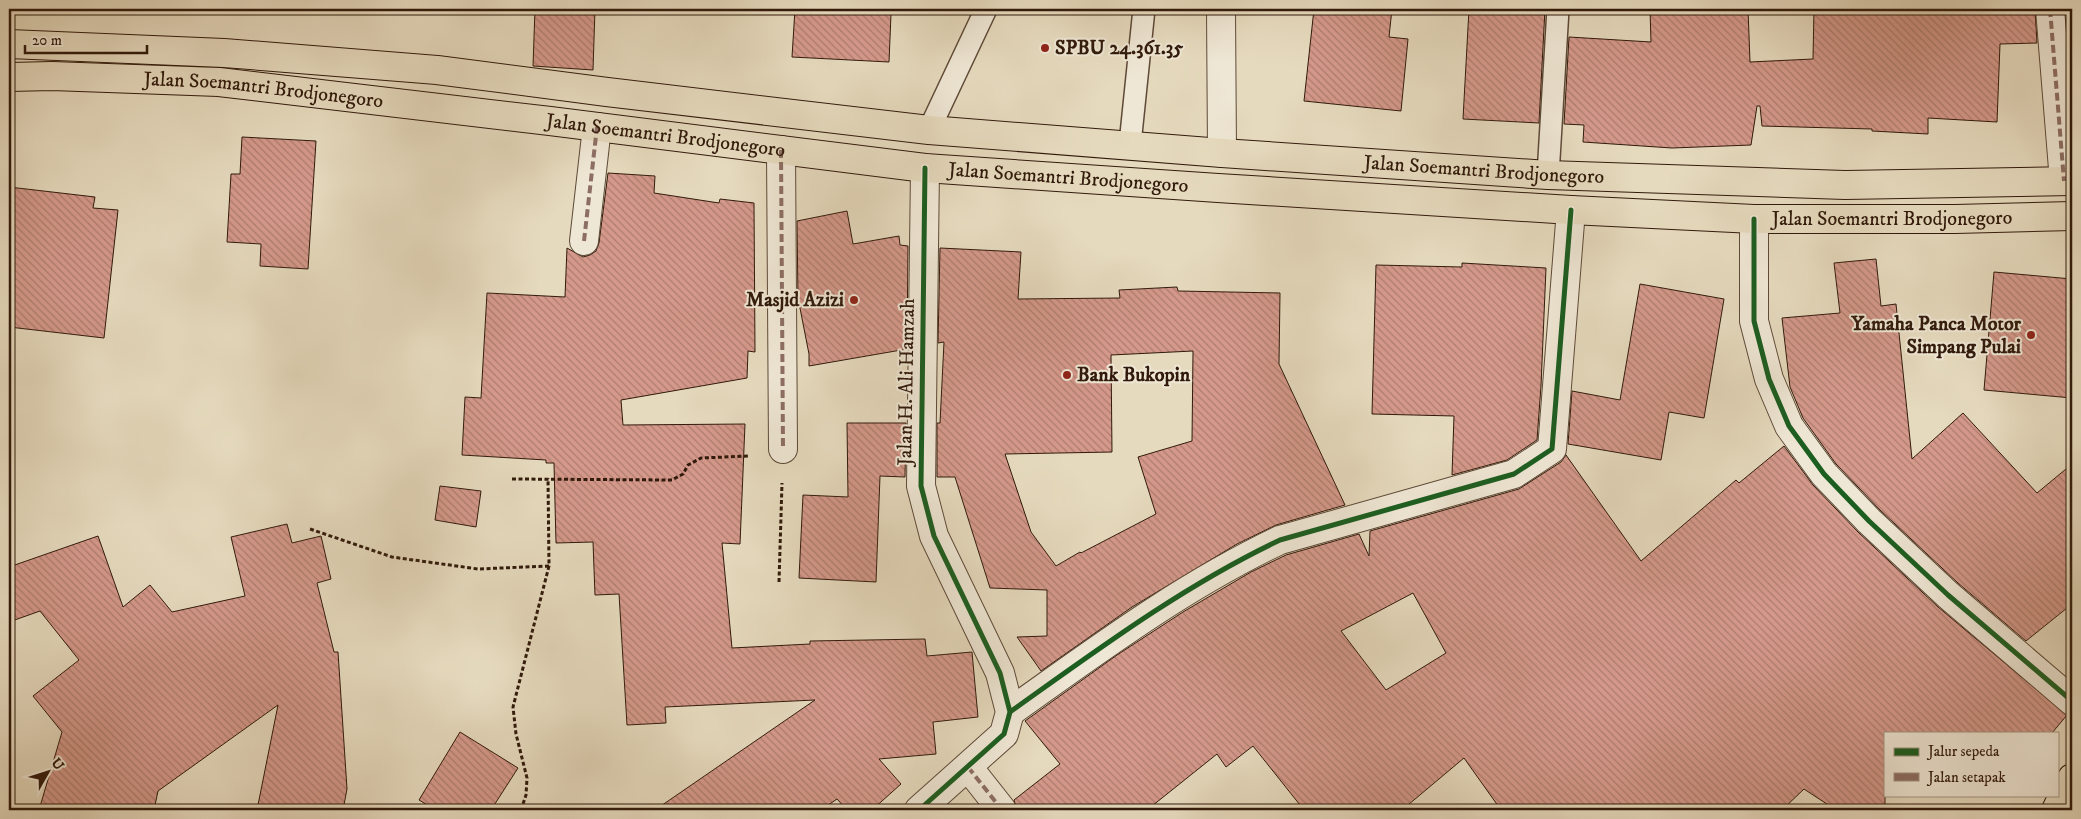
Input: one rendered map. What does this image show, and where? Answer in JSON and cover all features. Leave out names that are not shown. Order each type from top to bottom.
[{"type":"main road","name":"Jalan Soemantri Brodjonegoro","points":[[9,44],[224,54],[437,70],[929,130],[1130,144],[1222,153],[1548,175],[1845,185],[2068,181]]},
{"type":"main road","name":"Jalan Soemantri Brodjonegoro","points":[[9,76],[219,82],[925,168],[1218,188],[1570,210],[1754,219],[1955,219],[2072,216]]},
{"type":"main road","points":[[925,168],[929,130]]},
{"type":"main road","points":[[1218,188],[1222,153]]},
{"type":"main road","points":[[2056,810],[2072,778]]},
{"type":"street","points":[[1221,9],[1222,153]]},
{"type":"street","points":[[2050,9],[2068,181]]},
{"type":"street","points":[[584,241],[597,127]]},
{"type":"street","points":[[781,150],[784,449]]},
{"type":"street","name":"Jalan H. Ali Hamzah","points":[[925,168],[921,486],[934,536],[1000,673],[1010,712]]},
{"type":"street","points":[[919,810],[1004,734],[1010,712],[1103,645],[1170,601],[1246,556],[1280,540],[1514,474],[1552,449],[1570,210]]},
{"type":"street","points":[[1754,219],[1754,321],[1769,380],[1789,426],[1824,474],[1869,521],[1948,595],[2072,700]]},
{"type":"street","points":[[968,767],[1002,810]]},
{"type":"lane","points":[[929,130],[986,9]]},
{"type":"lane","points":[[1130,144],[1144,9]]},
{"type":"lane","points":[[1548,175],[1558,9]]},
{"type":"path","points":[[512,479],[672,480],[683,474],[688,464],[701,458],[755,455],[784,449],[779,582]]},
{"type":"path","points":[[521,810],[526,795],[527,778],[516,734],[513,707],[549,566],[548,478]]},
{"type":"path","points":[[310,529],[392,557],[478,570],[549,566]]},
{"type":"building","points":[[535,9],[595,9],[593,70],[533,66]]},
{"type":"building","points":[[795,9],[891,14],[889,62],[792,57]]},
{"type":"building","points":[[1314,9],[1392,9],[1389,37],[1408,39],[1401,111],[1304,101]]},
{"type":"building","points":[[1469,9],[1545,9],[1539,123],[1463,119]]},
{"type":"building","points":[[1650,9],[1748,9],[1750,62],[1813,59],[1814,9],[1854,9],[1943,14],[1943,9],[2015,11],[2015,9],[2035,9],[2037,43],[2000,44],[1997,122],[1928,118],[1928,134],[1872,131],[1872,129],[1762,126],[1760,106],[1757,106],[1751,145],[1672,148],[1583,142],[1584,125],[1564,124],[1569,37],[1651,42]]},
{"type":"building","points":[[242,137],[316,141],[308,269],[260,266],[261,244],[227,242],[231,174],[240,174]]},
{"type":"building","points":[[608,173],[655,176],[654,193],[719,203],[720,199],[754,203],[755,352],[748,351],[747,378],[621,400],[623,425],[745,424],[740,544],[722,543],[732,648],[810,644],[810,641],[925,639],[927,656],[972,652],[978,717],[933,722],[936,754],[879,759],[901,784],[872,810],[847,810],[837,799],[821,810],[655,810],[815,700],[665,707],[666,723],[627,725],[619,594],[595,595],[593,542],[556,543],[554,463],[546,463],[546,460],[462,455],[465,397],[481,398],[487,293],[565,297],[567,248],[583,257],[596,251],[599,243]]},
{"type":"building","points":[[9,187],[95,197],[93,208],[118,210],[104,338],[9,327]]},
{"type":"building","name":"Masjid Azizi","points":[[847,211],[853,244],[899,236],[900,245],[908,246],[907,349],[809,366],[809,354],[798,298],[797,221]]},
{"type":"building","points":[[940,248],[1021,252],[1018,299],[1120,298],[1119,290],[1177,287],[1178,291],[1280,293],[1279,364],[1345,505],[1276,525],[1237,544],[1132,607],[1041,671],[1017,637],[1047,636],[1047,590],[990,588],[955,477],[937,477],[937,423],[940,423],[944,342],[938,343]],"holes":[[[1193,351],[1192,441],[1138,457],[1156,514],[1056,566],[1031,532],[1005,454],[1112,452],[1111,355]]]},
{"type":"building","points":[[1876,259],[1881,306],[1896,304],[1912,459],[1963,413],[2037,493],[2072,464],[2072,604],[2026,641],[1958,583],[1880,510],[1836,464],[1803,418],[1790,387],[1782,318],[1840,313],[1834,263]]},
{"type":"building","points":[[1462,263],[1546,268],[1541,386],[1537,440],[1507,460],[1452,475],[1454,416],[1372,414],[1376,265],[1462,267]]},
{"type":"building","name":"Yamaha Panca Motor Simpang Pulai","points":[[1994,272],[2072,279],[2072,398],[1984,390]]},
{"type":"building","points":[[1640,284],[1724,299],[1704,418],[1669,412],[1661,460],[1568,444],[1572,391],[1620,400]]},
{"type":"building","points":[[847,423],[906,423],[905,477],[880,476],[876,582],[799,578],[803,495],[848,497]]},
{"type":"building","points":[[1784,446],[1813,485],[1858,532],[1938,607],[2067,715],[2053,732],[1884,732],[1885,810],[1836,810],[1804,789],[1782,810],[1501,810],[1464,758],[1402,810],[1304,810],[1253,746],[1226,767],[1217,754],[1147,810],[1017,810],[1014,800],[1060,764],[1025,721],[1117,655],[1183,612],[1251,572],[1286,555],[1359,534],[1369,556],[1370,531],[1519,489],[1561,462],[1566,455],[1641,561],[1736,480],[1739,483]],"holes":[[[1413,593],[1446,653],[1386,690],[1341,631]]]},
{"type":"building","points":[[440,486],[481,491],[476,527],[435,520]]},
{"type":"building","points":[[287,524],[292,543],[321,536],[331,579],[317,583],[334,652],[338,652],[347,789],[343,810],[257,810],[278,705],[158,791],[154,810],[39,810],[62,732],[33,696],[79,660],[40,611],[9,622],[9,567],[98,536],[123,607],[150,585],[172,612],[245,596],[231,537]]},
{"type":"building","points":[[460,732],[518,768],[491,810],[436,810],[419,800]]},
{"type":"marked path","points":[[2050,9],[2064,181]]},
{"type":"marked path","points":[[584,241],[597,127]]},
{"type":"marked path","points":[[781,150],[783,449]]},
{"type":"marked path","points":[[968,767],[1002,810]]},
{"type":"cycle path","points":[[919,810],[1004,734],[1010,712],[1000,673],[934,536],[921,486],[925,168]]},
{"type":"cycle path","points":[[1010,712],[1108,642],[1175,598],[1244,558],[1280,540],[1514,474],[1552,449],[1571,210]]},
{"type":"cycle path","points":[[1754,219],[1754,321],[1769,379],[1789,426],[1824,474],[1869,521],[1948,595],[2072,701]]},
{"type":"place","name":"SPBU 24.361.35","points":[[1045,48]]},
{"type":"place","name":"Masjid Azizi","points":[[854,300]]},
{"type":"place","name":"Yamaha Panca Motor Simpang Pulai","points":[[2031,335]]},
{"type":"place","name":"Bank Bukopin","points":[[1067,375]]}]
